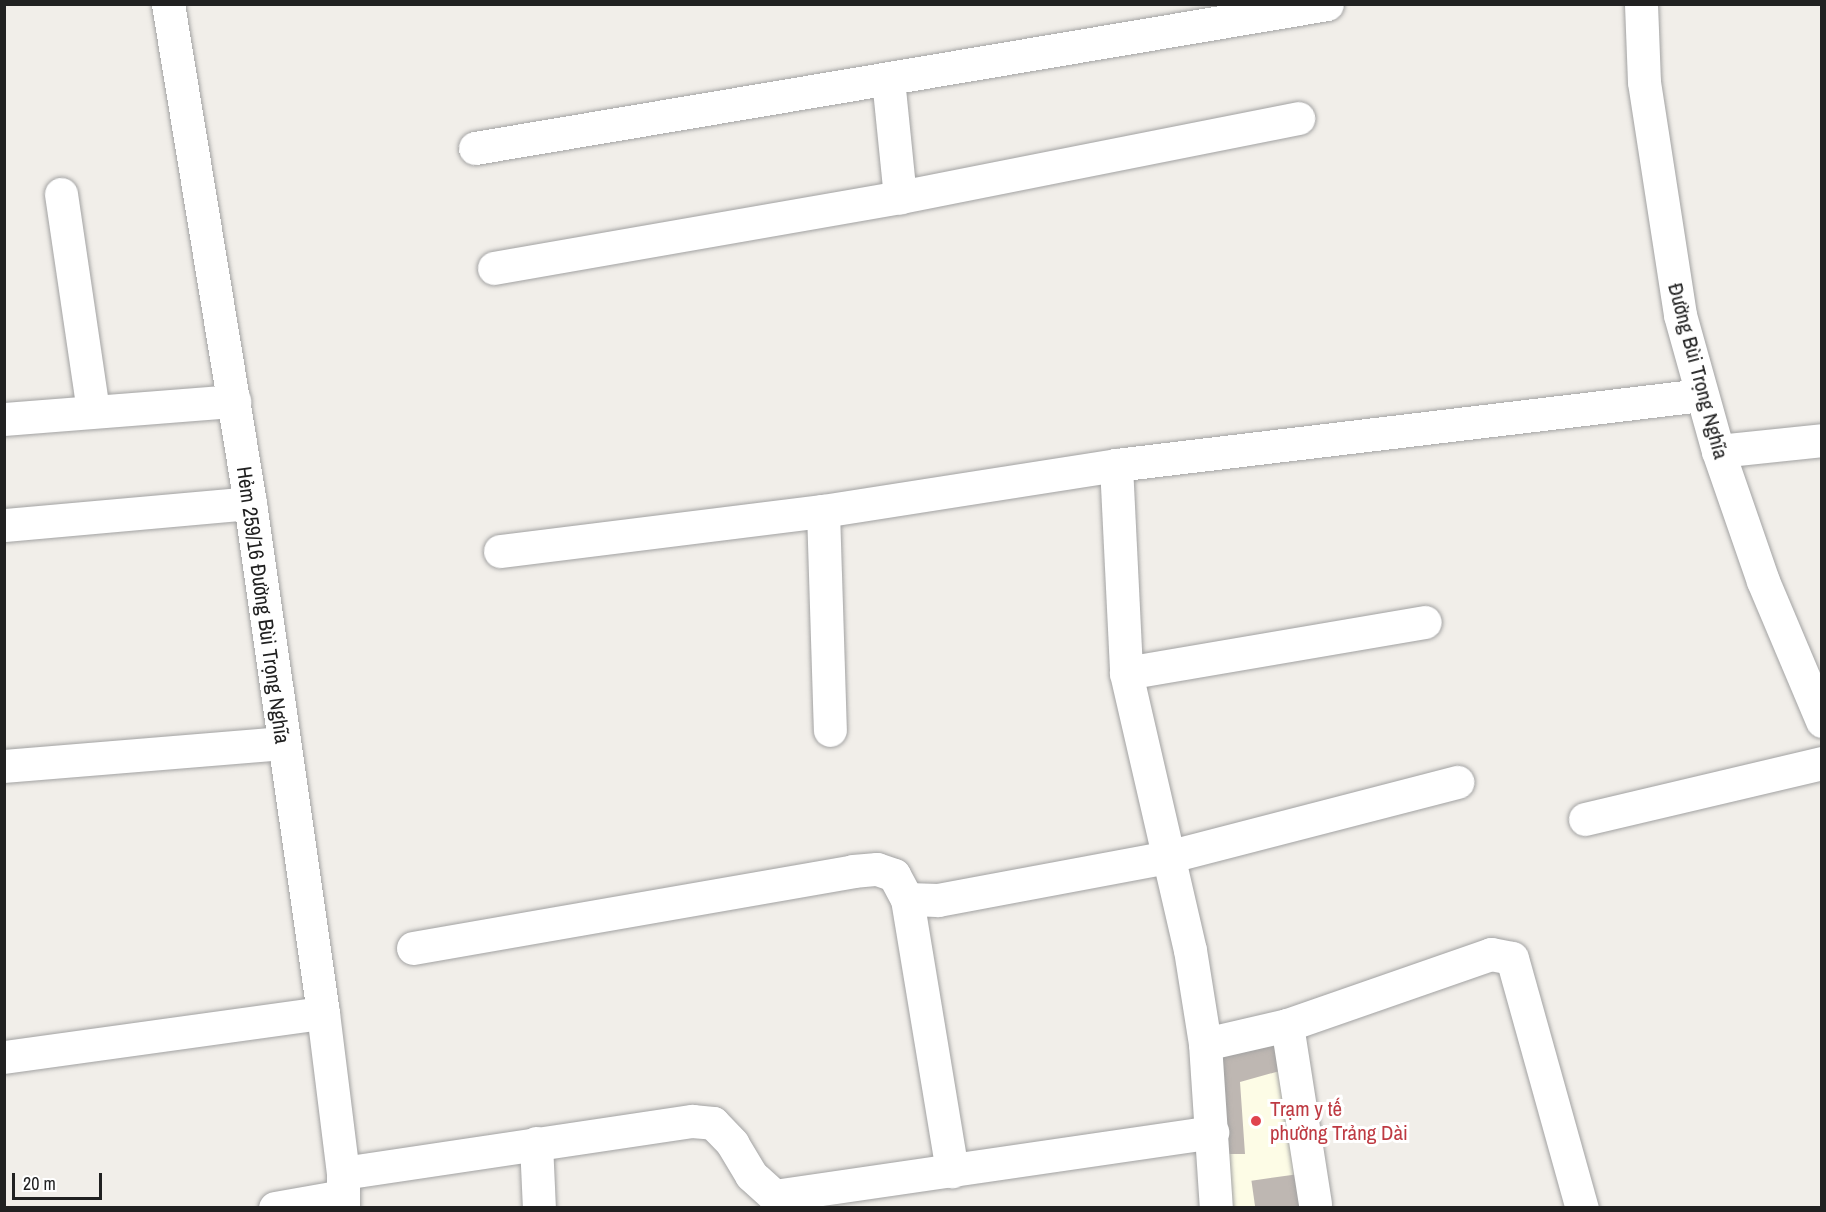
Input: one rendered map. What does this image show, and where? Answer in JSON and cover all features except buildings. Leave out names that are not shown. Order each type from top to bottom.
[{"type":"street","name":"Hẻm 259/16 Đường Bùi Trọng Nghĩa","points":[[168,4],[250,503],[282,742],[323,1013],[343,1192]]},
{"type":"street","points":[[475,148],[1327,4]]},
{"type":"street","name":"Đường Bùi Trọng Nghĩa","points":[[1641,4],[1644,82],[1659,197],[1680,315],[1718,451],[1762,581],[1821,721]]},
{"type":"street","points":[[888,79],[900,197]]},
{"type":"street","points":[[494,268],[900,197],[1298,118]]},
{"type":"street","points":[[61,194],[93,410]]},
{"type":"street","points":[[500,551],[823,511],[1116,465],[1701,395]]},
{"type":"street","points":[[4,419],[93,410],[234,401]]},
{"type":"street","points":[[1718,451],[1821,440]]},
{"type":"street","points":[[1116,465],[1126,673],[1190,950],[1205,1044],[1216,1208]]},
{"type":"street","points":[[4,525],[250,503]]},
{"type":"street","points":[[823,511],[830,730]]},
{"type":"street","points":[[1126,673],[1425,622]]},
{"type":"street","points":[[4,766],[282,742]]},
{"type":"street","points":[[1585,819],[1821,763]]},
{"type":"street","points":[[907,899],[919,903],[938,900],[1167,857],[1457,782]]},
{"type":"street","points":[[413,948],[853,871],[877,869],[894,875],[907,899],[952,1171]]},
{"type":"street","points":[[1205,1044],[1287,1025],[1491,954],[1512,958],[1582,1208]]},
{"type":"street","points":[[4,1057],[323,1013]]},
{"type":"street","points":[[1287,1025],[1315,1204]]},
{"type":"street","points":[[275,1208],[536,1143],[692,1120],[713,1123],[732,1143],[751,1175],[774,1196],[819,1199],[952,1171],[1212,1132]]},
{"type":"street","points":[[536,1143],[539,1208]]},
{"type":"shaded area","name":"Trạm y tế phường Trảng Dài","points":[[1279,1038],[1304,1207],[1227,1207],[1216,1052]]},
{"type":"place","name":"Trạm y tế phường Trảng Dài","points":[[1256,1121]]}]
